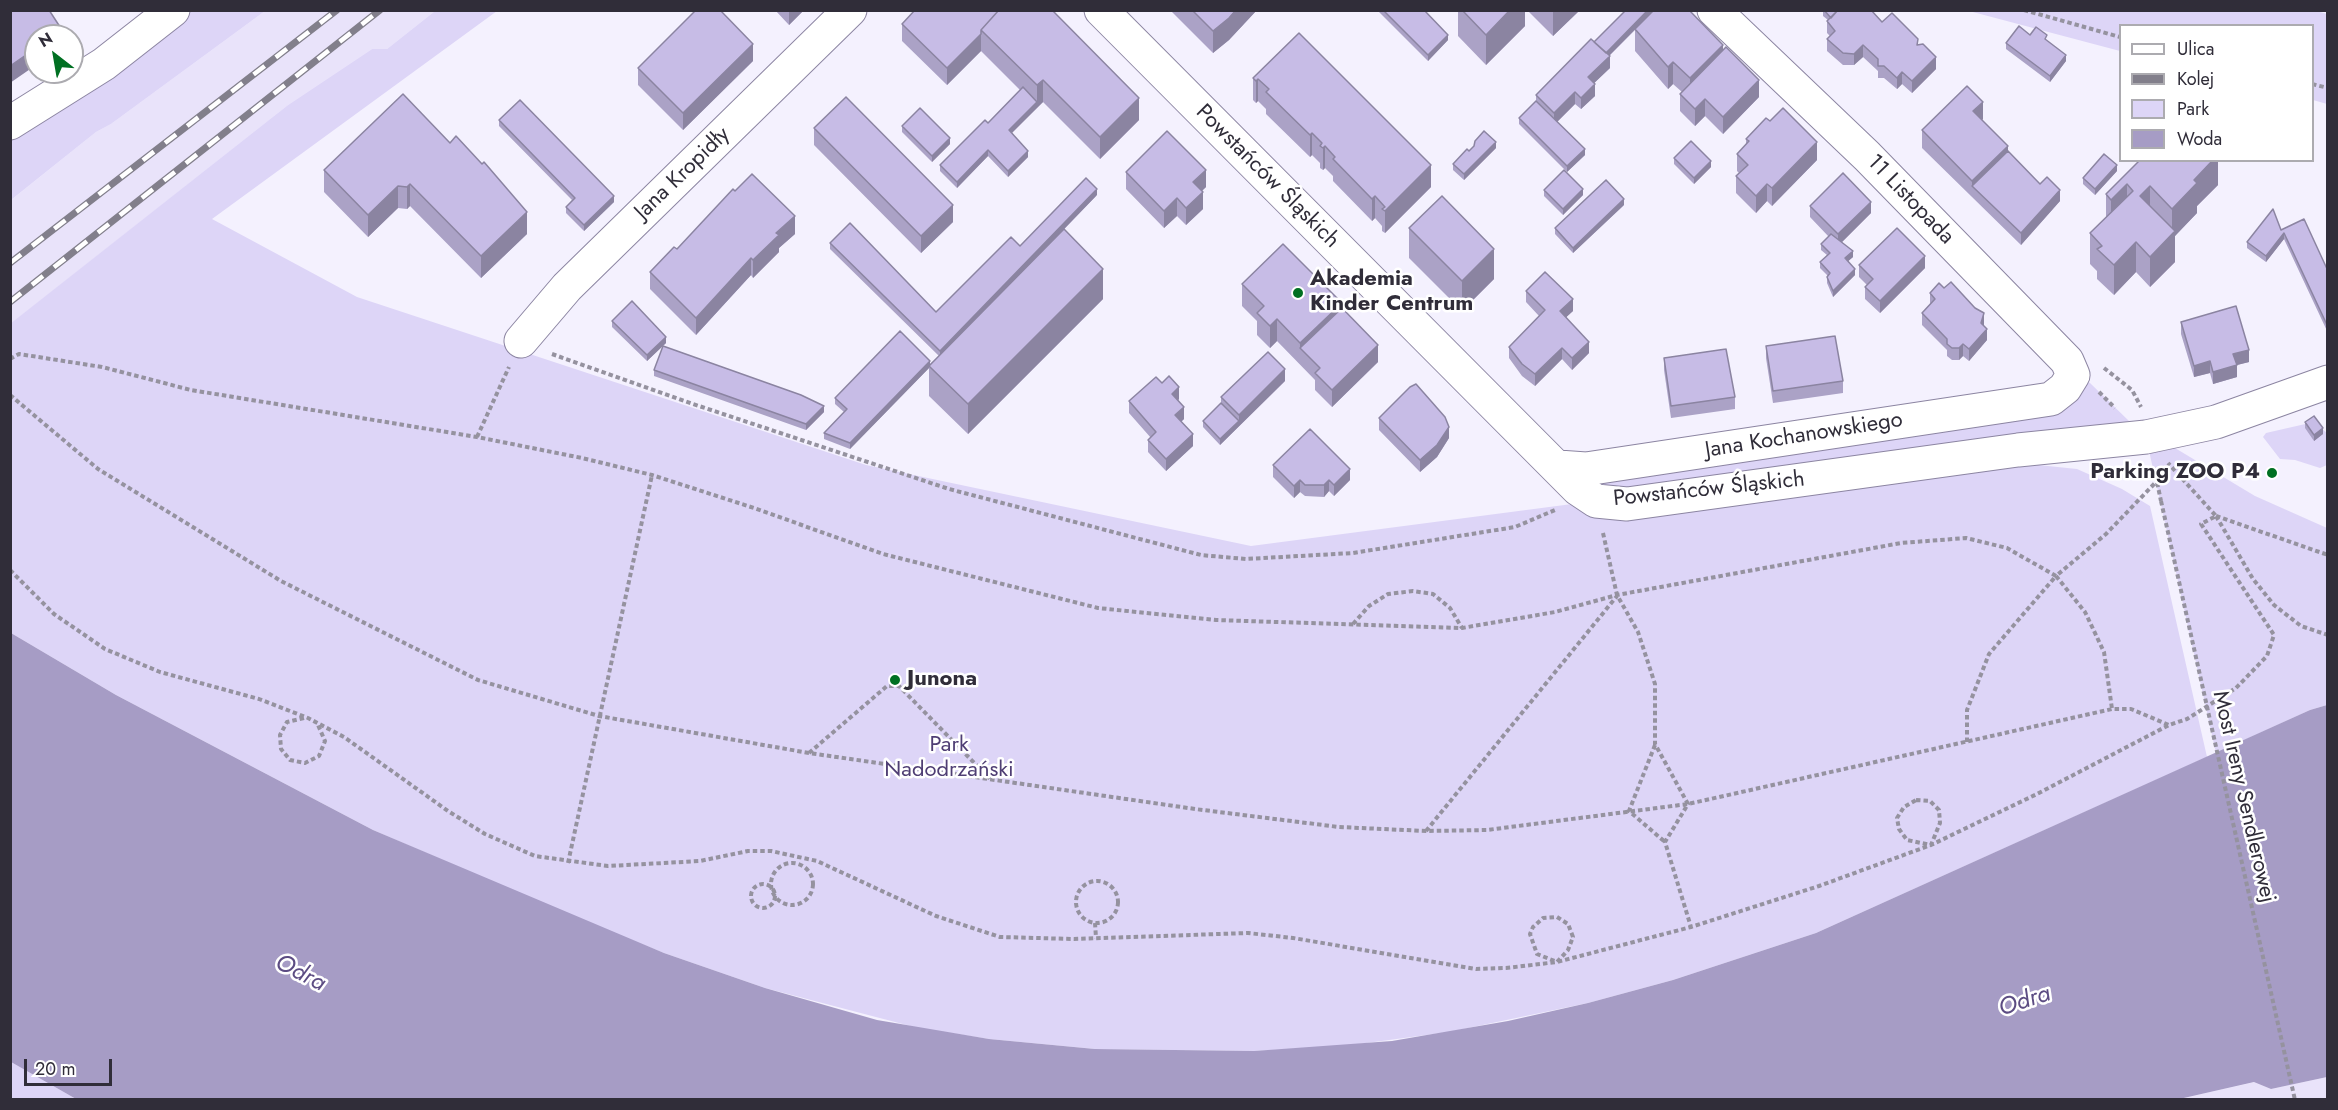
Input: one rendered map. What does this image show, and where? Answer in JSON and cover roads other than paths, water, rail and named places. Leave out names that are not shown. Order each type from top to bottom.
[{"type":"street","points":[[10,123],[104,64],[173,10]]},
{"type":"street","name":"Jana Kropidły","points":[[521,341],[567,287],[850,10]]},
{"type":"street","name":"Powstańców Śląskich","points":[[1101,10],[1591,498],[1627,504],[2018,450],[2146,438],[2216,422],[2328,382]]},
{"type":"street","name":"11 Listopada","points":[[1714,10],[1867,156],[2067,362],[2073,375],[2065,388],[2051,399]]},
{"type":"street","name":"Jana Kochanowskiego","points":[[1558,466],[1586,469],[2051,399]]},
{"type":"water","name":"Odra","points":[[11,633],[116,695],[373,830],[664,953],[765,988],[877,1020],[989,1039],[1095,1049],[1254,1051],[1392,1041],[1508,1021],[1588,1003],[1673,980],[1816,933],[2310,710],[2327,705],[2327,1077],[2271,1089],[2254,1082],[2175,1100],[76,1099],[11,1062]]},
{"type":"railway","points":[[10,263],[337,10]]},
{"type":"railway","points":[[10,302],[380,10]]},
{"type":"place","name":"Akademia Kinder Centrum","points":[[1298,293]]},
{"type":"place","name":"Parking ZOO P4","points":[[2272,473]]},
{"type":"place","name":"Junona","points":[[895,680]]},
{"type":"park label","name":"Park Nadodrzański","points":[[949,758]]}]
